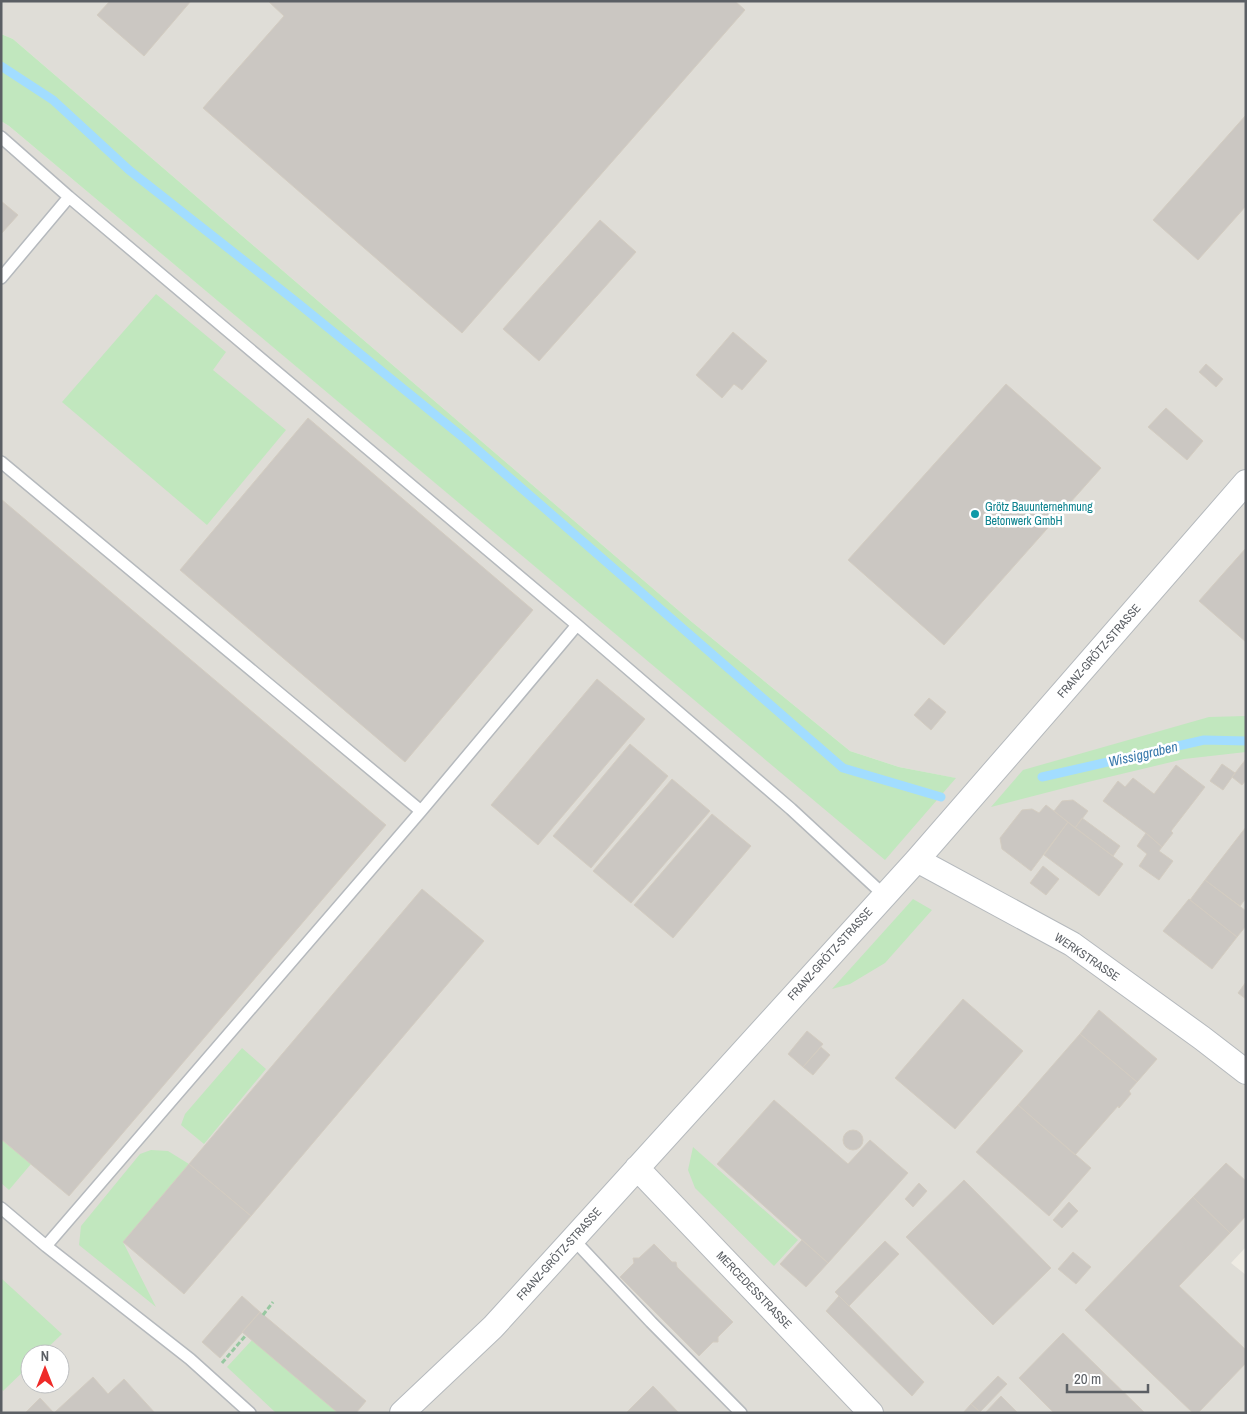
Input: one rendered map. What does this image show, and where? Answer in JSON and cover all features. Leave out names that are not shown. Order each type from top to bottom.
[{"type":"street","name":"FRANZ-GRÖTZ-STRASSE","points":[[411,1410],[493,1327],[884,894],[917,860],[1246,482]]},
{"type":"street","name":"WERKSTRASSE","points":[[917,860],[1072,944],[1246,1072]]},
{"type":"street","name":"MERCEDESSTRASSE","points":[[637,1168],[871,1413]]},
{"type":"lane","points":[[1,137],[577,625],[791,809],[884,894]]},
{"type":"lane","points":[[1,278],[70,197]]},
{"type":"lane","points":[[1,462],[421,811]]},
{"type":"lane","points":[[46,1246],[421,811],[577,625]]},
{"type":"lane","points":[[1,1208],[46,1246],[190,1359],[250,1413]]},
{"type":"lane","points":[[573,1239],[651,1322],[742,1413]]},
{"type":"path","points":[[263,1315],[272,1302]]},
{"type":"path","points":[[210,1377],[246,1335]]},
{"type":"shaded area","points":[[1,1],[1246,1],[1246,1247],[1231,1263],[1246,1275],[1246,1413],[1,1413],[1,121],[885,859],[955,778],[899,767],[850,751],[692,622],[13,39],[1,34]]},
{"type":"green space","points":[[1,34],[13,39],[692,622],[850,751],[899,767],[956,778],[885,860],[1,121]]},
{"type":"green space","points":[[156,294],[226,352],[213,370],[286,430],[207,525],[62,402]]},
{"type":"green space","points":[[1246,716],[1246,752],[1184,759],[991,807],[1023,770],[1209,717]]},
{"type":"green space","points":[[913,899],[932,910],[885,963],[850,984],[832,989]]},
{"type":"green space","points":[[242,1048],[266,1069],[204,1144],[181,1125],[185,1114]]},
{"type":"green space","points":[[1,1139],[31,1164],[9,1190],[1,1183]]},
{"type":"green space","points":[[693,1147],[798,1240],[774,1266],[695,1188],[688,1170]]},
{"type":"green space","points":[[151,1150],[168,1151],[189,1164],[123,1242],[156,1307],[79,1245],[81,1226],[140,1154]]},
{"type":"green space","points":[[1,1278],[62,1334],[52,1344],[20,1344],[20,1375],[3,1391],[1,1388]]},
{"type":"green space","points":[[252,1340],[338,1413],[276,1413],[227,1367]]},
{"type":"building","points":[[110,1],[191,1],[144,56],[97,15]]},
{"type":"building","points":[[268,1],[735,1],[745,10],[462,333],[203,108],[284,16]]},
{"type":"building","points":[[1246,115],[1246,206],[1198,260],[1153,220]]},
{"type":"building","points":[[1,201],[18,215],[1,234]]},
{"type":"building","points":[[600,220],[636,252],[539,361],[503,329]]},
{"type":"building","points":[[733,332],[767,361],[742,390],[734,384],[722,398],[696,375]]},
{"type":"building","points":[[1206,364],[1223,379],[1216,387],[1199,372]]},
{"type":"building","name":"Grötz Bauunternehmung Betonwerk GmbH","points":[[1006,384],[1101,468],[944,645],[848,560]]},
{"type":"building","points":[[1166,408],[1203,441],[1187,460],[1148,427]]},
{"type":"building","points":[[308,418],[533,610],[405,762],[180,570]]},
{"type":"building","points":[[1,499],[386,825],[69,1196],[1,1139]]},
{"type":"building","points":[[1246,548],[1246,642],[1199,601]]},
{"type":"building","points":[[597,679],[645,719],[538,845],[491,805]]},
{"type":"building","points":[[929,698],[946,712],[931,730],[914,715]]},
{"type":"building","points":[[630,744],[668,776],[591,868],[553,836]]},
{"type":"building","points":[[1246,759],[1246,780],[1242,785],[1232,777]]},
{"type":"building","points":[[1222,764],[1235,773],[1223,790],[1210,781]]},
{"type":"building","points":[[1176,765],[1205,787],[1171,831],[1173,833],[1162,847],[1103,801],[1118,781],[1125,787],[1133,778],[1154,794]]},
{"type":"building","points":[[672,779],[710,811],[631,903],[593,871]]},
{"type":"building","points":[[1073,800],[1088,811],[1075,828],[1054,811],[1062,801]]},
{"type":"building","points":[[1046,805],[1068,822],[1031,871],[1002,849],[1000,838],[1022,810],[1032,809],[1039,813]]},
{"type":"building","points":[[712,814],[751,846],[673,938],[634,905]]},
{"type":"building","points":[[1082,818],[1120,846],[1113,856],[1075,828]]},
{"type":"building","points":[[1068,822],[1123,864],[1099,896],[1044,855]]},
{"type":"building","points":[[1246,827],[1246,898],[1240,906],[1205,880]]},
{"type":"building","points":[[1146,833],[1162,847],[1159,851],[1173,861],[1159,880],[1139,866],[1147,854],[1137,846]]},
{"type":"building","points":[[1043,866],[1059,879],[1046,895],[1030,883]]},
{"type":"building","points":[[1205,880],[1246,911],[1246,926],[1237,937],[1190,900]]},
{"type":"building","points":[[422,889],[484,941],[251,1216],[189,1164]]},
{"type":"building","points":[[1189,899],[1237,937],[1212,969],[1163,931]]},
{"type":"building","points":[[1246,982],[1246,999],[1238,993]]},
{"type":"building","points":[[963,999],[1023,1051],[955,1129],[895,1078]]},
{"type":"building","points":[[1099,1010],[1157,1059],[1137,1082],[1080,1034]]},
{"type":"building","points":[[807,1031],[823,1044],[803,1067],[788,1054]]},
{"type":"building","points":[[1080,1034],[1137,1082],[1129,1091],[1131,1094],[1075,1155],[1018,1105]]},
{"type":"building","points":[[821,1047],[830,1055],[813,1075],[803,1067]]},
{"type":"building","points":[[774,1100],[848,1164],[870,1140],[908,1173],[828,1263],[717,1164]]},
{"type":"building","points":[[1018,1105],[1091,1168],[1049,1216],[976,1152]]},
{"type":"building","points":[[849,1130],[857,1130],[863,1136],[863,1144],[857,1150],[849,1150],[843,1144],[843,1136]]},
{"type":"building","points":[[1226,1163],[1246,1181],[1246,1216],[1230,1233],[1193,1197]]},
{"type":"building","points":[[189,1164],[251,1216],[184,1294],[123,1242]]},
{"type":"building","points":[[964,1180],[1051,1268],[993,1325],[906,1237]]},
{"type":"building","points":[[919,1183],[927,1191],[913,1207],[905,1199]]},
{"type":"building","points":[[1193,1197],[1230,1233],[1179,1286],[1246,1350],[1246,1363],[1198,1413],[1193,1413],[1085,1310]]},
{"type":"building","points":[[1069,1202],[1078,1211],[1062,1228],[1053,1220]]},
{"type":"building","points":[[802,1240],[828,1263],[806,1287],[780,1264]]},
{"type":"building","points":[[885,1241],[899,1254],[849,1306],[835,1292]]},
{"type":"building","points":[[654,1244],[672,1262],[676,1262],[677,1267],[733,1322],[718,1337],[718,1342],[713,1342],[699,1356],[620,1277],[634,1263],[633,1258],[639,1258]]},
{"type":"building","points":[[1073,1252],[1091,1267],[1076,1284],[1058,1269]]},
{"type":"building","points":[[242,1296],[260,1312],[220,1358],[202,1342]]},
{"type":"building","points":[[839,1296],[924,1382],[912,1396],[826,1311]]},
{"type":"building","points":[[260,1312],[366,1401],[356,1413],[338,1413],[242,1332]]},
{"type":"building","points":[[1063,1333],[1145,1413],[1054,1413],[1019,1378]]},
{"type":"building","points":[[998,1376],[1007,1384],[980,1412],[971,1404]]},
{"type":"building","points":[[93,1377],[108,1394],[124,1379],[155,1413],[54,1413]]},
{"type":"building","points":[[653,1386],[679,1413],[626,1413]]},
{"type":"building","points":[[1001,1396],[1018,1413],[985,1413]]},
{"type":"building","points":[[40,1398],[54,1413],[25,1413]]},
{"type":"building","points":[[971,1404],[980,1412],[980,1413],[963,1413]]},
{"type":"waterway","points":[[1,66],[53,100],[129,170],[294,300],[465,439],[843,768],[941,797]]},
{"type":"waterway","name":"Wissiggraben","points":[[1042,777],[1204,740],[1246,741]]},
{"type":"place","name":"Grötz Bauunternehmung Betonwerk GmbH","points":[[975,514]]}]
